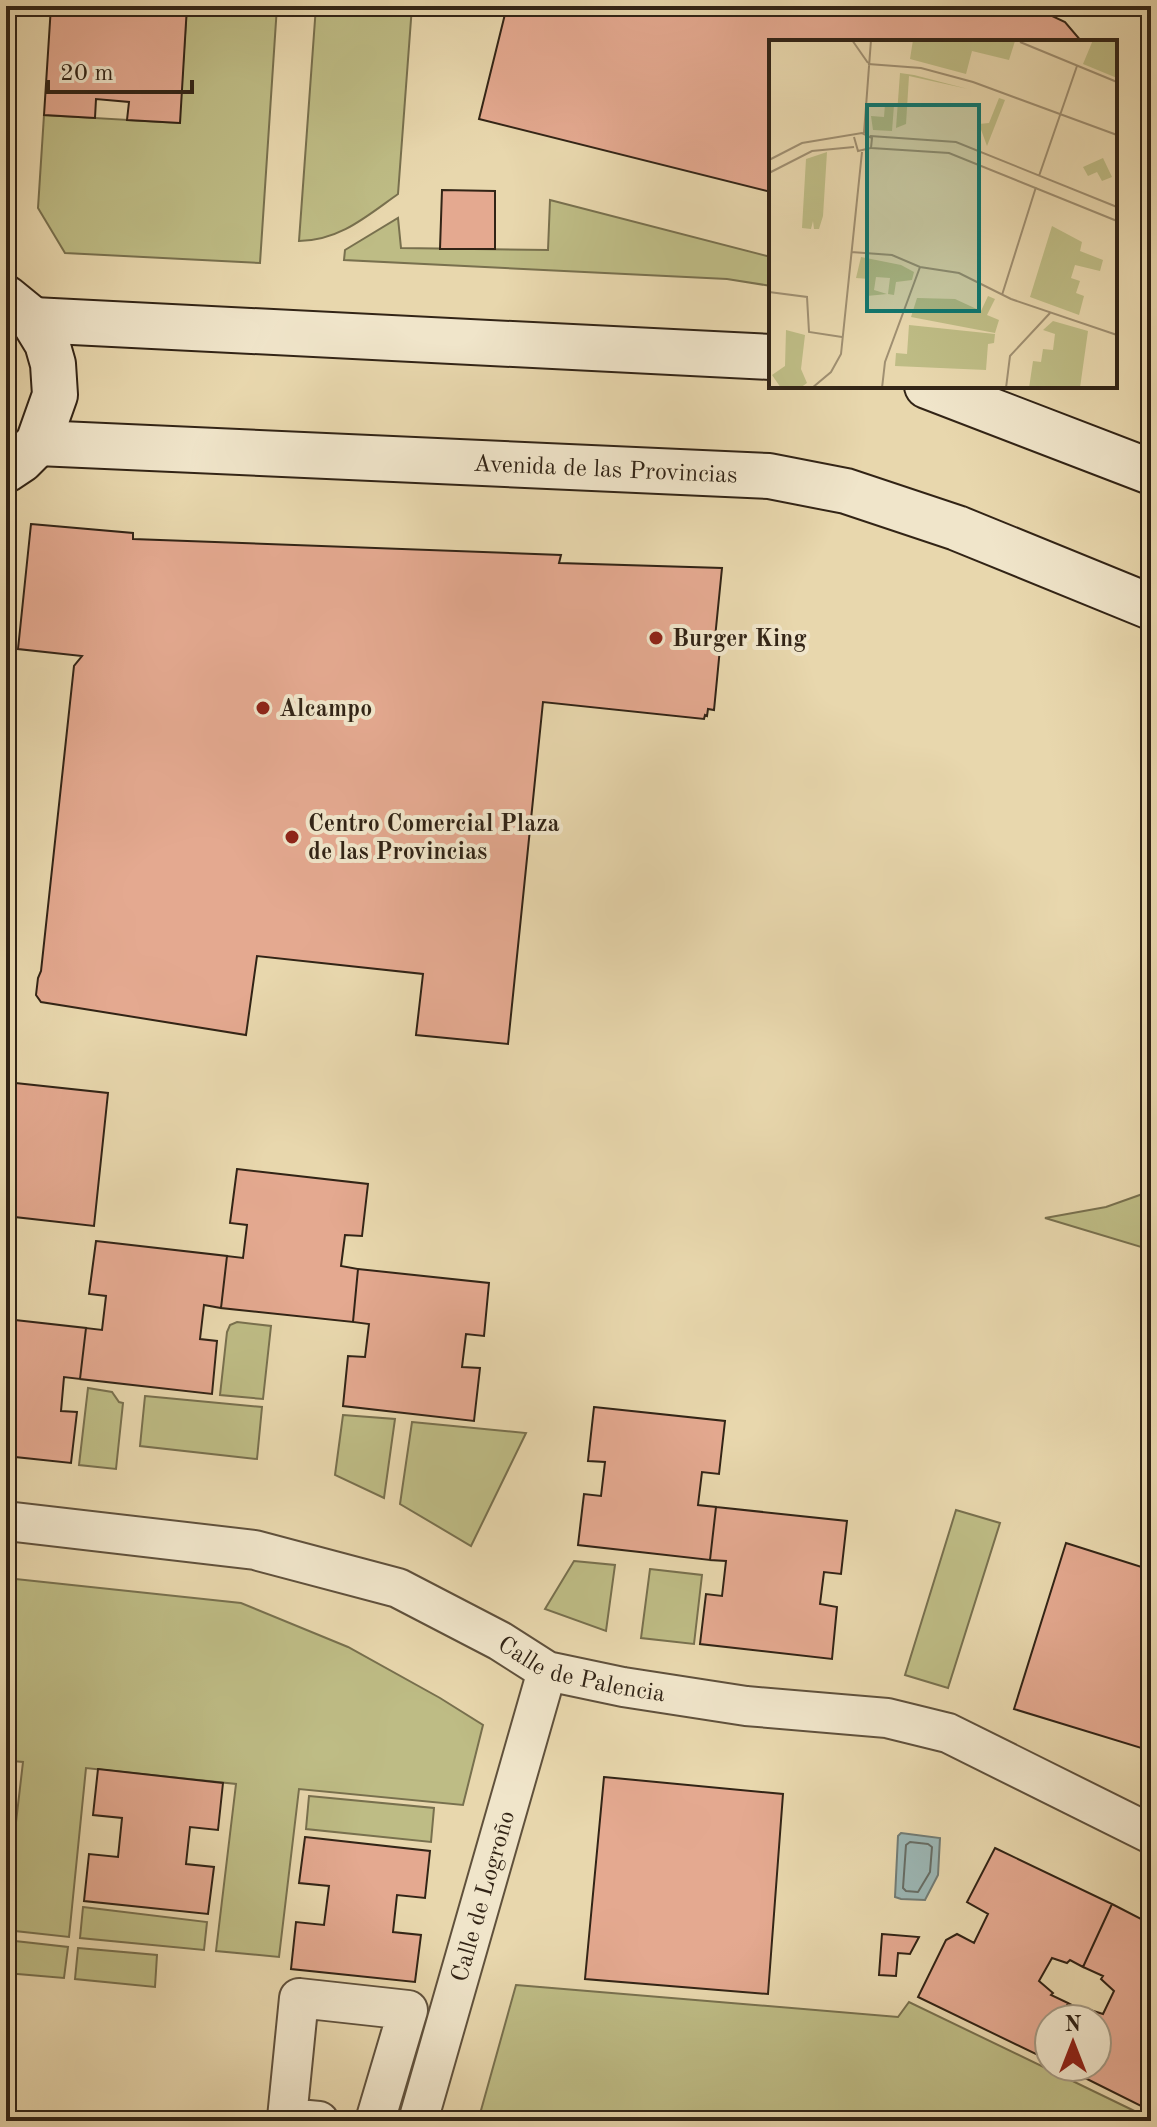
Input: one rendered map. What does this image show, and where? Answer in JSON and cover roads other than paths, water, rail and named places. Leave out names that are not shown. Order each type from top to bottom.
[{"type":"main road","name":"Avenida de las Provincias","points":[[19,309],[769,357]]},
{"type":"main road","name":"Avenida de las Provincias","points":[[19,309],[47,343],[53,364],[55,395],[22,457],[769,476],[846,491],[957,528],[1151,607]]},
{"type":"main road","points":[[932,388],[1151,472]]},
{"type":"street","name":"Calle de Palencia","points":[[6,1521],[255,1550],[398,1588],[500,1641],[547,1671],[623,1687],[746,1706],[887,1718],[948,1733],[1151,1834]]},
{"type":"street","name":"Calle de Logroño","points":[[418,2121],[547,1671]]},
{"type":"street","points":[[319,2121],[287,2118],[299,1998],[408,2010],[375,2121]]},
{"type":"water","points":[[901,1833],[940,1838],[938,1875],[925,1900],[895,1897],[898,1836]]},
{"type":"place","name":"Burger King","points":[[656,638]]},
{"type":"place","name":"Alcampo","points":[[263,708]]},
{"type":"place","name":"Centro Comercial Plaza de las Provincias","points":[[292,837]]}]
